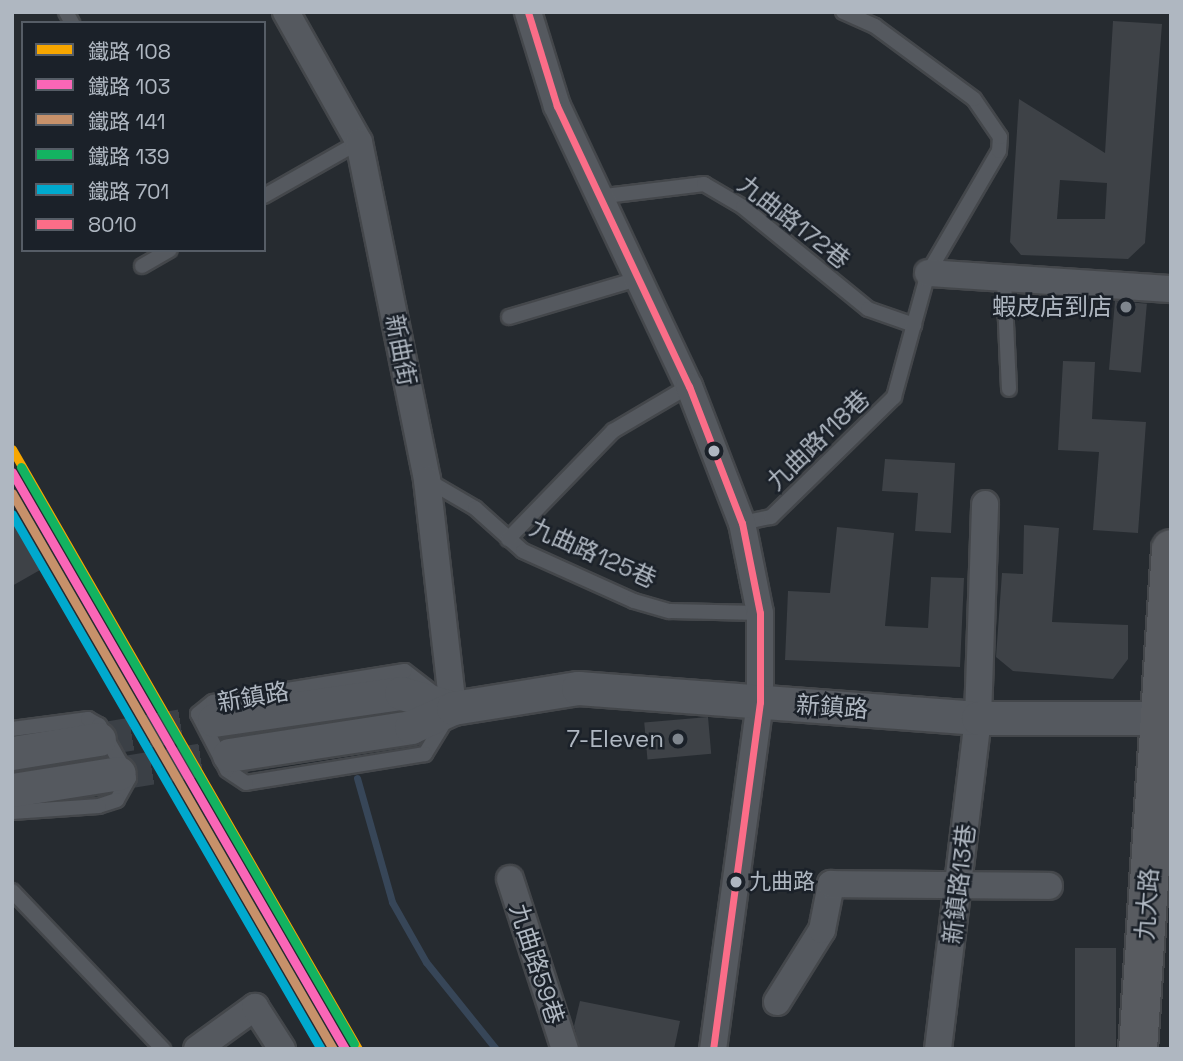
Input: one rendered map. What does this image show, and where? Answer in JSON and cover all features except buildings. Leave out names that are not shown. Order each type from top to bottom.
[{"type":"main road","name":"九大路","points":[[1138,1049],[1165,718],[1171,549]]},
{"type":"street","name":"新曲街","points":[[286,12],[359,142],[426,480],[453,708]]},
{"type":"street","points":[[528,12],[556,106],[634,280],[689,386],[741,523],[760,613],[760,702],[713,1049]]},
{"type":"street","points":[[928,273],[1171,289]]},
{"type":"street","name":"新鎮路13巷","points":[[938,1049],[960,886],[978,718],[985,504]]},
{"type":"street","name":"新鎮路","points":[[229,755],[411,727],[453,708],[578,688],[978,718],[1165,718]]},
{"type":"street","name":"新鎮路","points":[[214,720],[401,693],[453,708]]},
{"type":"street","points":[[12,753],[99,739]]},
{"type":"street","points":[[12,790],[119,773]]},
{"type":"street","name":"九曲路59巷","points":[[510,878],[565,1049]]},
{"type":"street","points":[[777,1002],[822,930],[831,884],[1049,886]]},
{"type":"street","points":[[197,1049],[255,1007],[282,1049]]},
{"type":"lane","name":"九曲路118巷","points":[[741,523],[771,517],[894,397],[928,273],[999,151],[1000,137],[974,99],[876,26],[843,12]]},
{"type":"lane","points":[[266,195],[359,142]]},
{"type":"lane","name":"九曲路172巷","points":[[597,197],[704,184],[743,207],[868,309],[914,325]]},
{"type":"lane","points":[[142,266],[166,252]]},
{"type":"lane","points":[[1004,279],[1009,389]]},
{"type":"lane","points":[[509,317],[634,280]]},
{"type":"lane","points":[[508,539],[613,432],[689,386]]},
{"type":"lane","name":"九曲路125巷","points":[[426,480],[475,508],[508,539],[634,601],[670,611],[760,613]]},
{"type":"lane","name":"新鎮路","points":[[405,671],[453,708],[425,754],[253,783],[227,770],[198,714],[213,702],[405,671]]},
{"type":"lane","points":[[12,729],[88,719],[99,725],[129,778],[117,800],[99,806],[12,812]]},
{"type":"lane","points":[[12,891],[163,1049]]},
{"type":"waterway","points":[[357,778],[392,902],[426,962],[496,1049]]},
{"type":"tunnel","points":[[99,739],[214,720]]},
{"type":"tunnel","points":[[119,773],[229,755]]},
{"type":"rail line","name":"108","points":[[12,449],[358,1049]]},
{"type":"rail line","name":"139","points":[[21,467],[354,1044]]},
{"type":"rail line","name":"103","points":[[12,472],[345,1049]]},
{"type":"rail line","name":"141","points":[[12,493],[333,1049]]},
{"type":"rail line","name":"701","points":[[12,514],[321,1049]]},
{"type":"transit line","name":"8010","points":[[528,12],[557,106],[689,386],[742,523],[760,613],[760,702],[713,1049]]},
{"type":"place","name":"蝦皮店到店","points":[[1126,307]]},
{"type":"place","name":"7-Eleven","points":[[678,739]]},
{"type":"place","name":"九曲路","points":[[736,882]]}]
